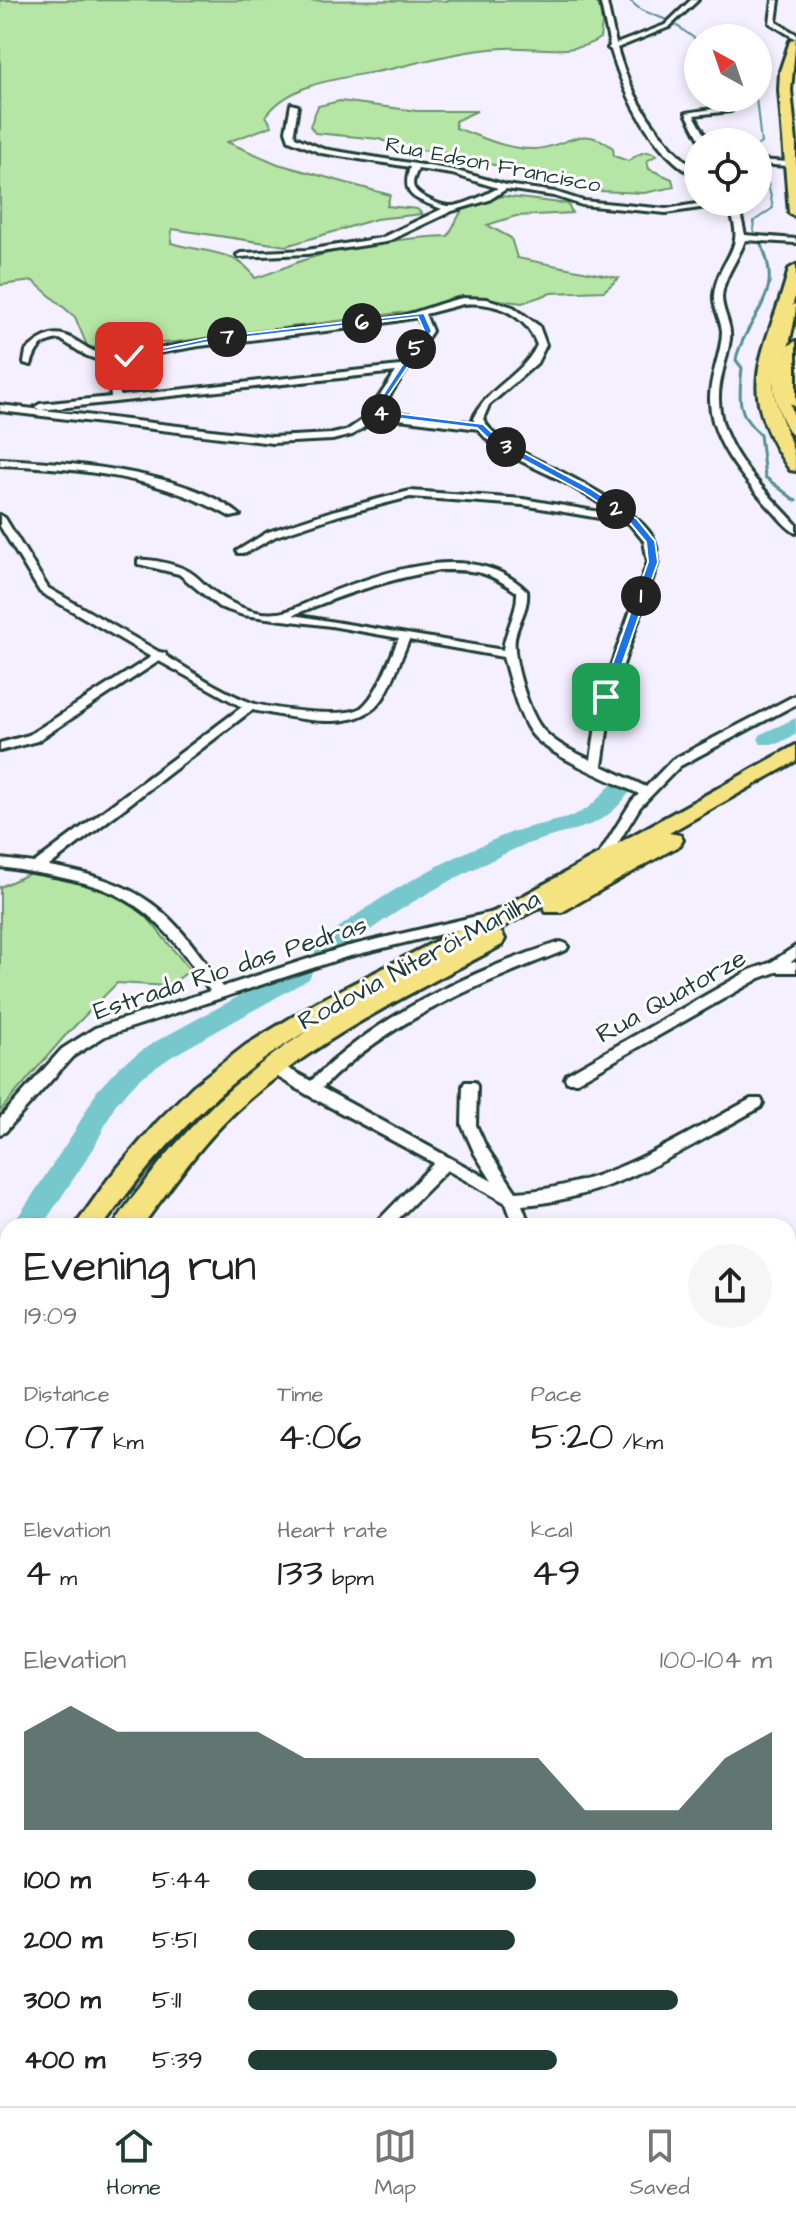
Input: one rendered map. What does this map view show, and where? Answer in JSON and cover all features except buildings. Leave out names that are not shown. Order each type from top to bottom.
[{"type":"highway","points":[[796,39],[785,80],[789,164],[796,213]]},
{"type":"highway","points":[[796,70],[796,106]]},
{"type":"highway","points":[[796,269],[767,354],[769,409],[777,436],[796,466]]},
{"type":"highway","points":[[796,346],[790,375],[796,402]]},
{"type":"highway","points":[[769,409],[796,452]]},
{"type":"highway","name":"Rodovia Niterói-Manilha","points":[[94,1218],[153,1142],[220,1078],[327,1007],[510,913],[796,752]]},
{"type":"highway","name":"Rodovia Niterói-Manilha","points":[[133,1218],[190,1143],[225,1106],[273,1067],[343,1021],[614,873],[796,769]]},
{"type":"main road","points":[[796,307],[776,371],[783,410],[796,431]]},
{"type":"street","points":[[600,0],[604,3],[611,48],[619,71],[652,134],[684,164]]},
{"type":"street","points":[[611,48],[667,26],[695,0]]},
{"type":"street","points":[[776,0],[773,23],[796,39]]},
{"type":"street","name":"Rua Edson Francisco","points":[[294,106],[290,131],[292,138],[306,146],[336,154],[472,176],[505,187],[555,194],[582,203],[653,210],[684,209]]},
{"type":"street","points":[[698,112],[690,113],[698,128]]},
{"type":"street","points":[[772,163],[789,164]]},
{"type":"street","points":[[415,165],[409,183],[411,190],[423,199],[449,209]]},
{"type":"street","points":[[241,255],[281,255],[364,245],[396,236],[449,209],[486,198],[505,187]]},
{"type":"street","points":[[738,216],[747,238],[718,293],[718,306],[726,333],[714,401],[717,423],[758,490],[796,530]]},
{"type":"street","points":[[747,238],[796,241]]},
{"type":"street","points":[[28,363],[30,351],[35,346],[59,336],[69,337],[92,354],[116,358],[214,339],[393,320],[463,301],[497,303],[534,326],[541,338],[540,352],[535,362],[482,405],[477,416],[479,426]]},
{"type":"street","points":[[6,409],[289,441],[349,433],[367,421],[428,331],[421,314]]},
{"type":"street","points":[[6,409],[404,368]]},
{"type":"street","points":[[113,370],[116,399]]},
{"type":"street","points":[[373,413],[479,426],[497,442],[587,490],[633,521],[651,541],[653,562],[606,697],[596,766]]},
{"type":"street","points":[[0,462],[88,469],[177,489],[235,515]]},
{"type":"street","points":[[242,551],[272,534],[410,494],[523,502],[633,521]]},
{"type":"street","points":[[0,518],[44,590],[161,655],[206,684],[250,706],[319,717],[356,715],[367,709],[378,696],[405,636]]},
{"type":"street","points":[[142,562],[183,572],[207,593],[234,610],[508,654]]},
{"type":"street","points":[[282,616],[360,585],[428,568],[456,566],[506,578],[522,591],[523,602],[510,634],[508,654],[520,695],[536,731],[556,748],[646,792]]},
{"type":"street","points":[[0,747],[33,738],[161,655]]},
{"type":"street","points":[[601,861],[623,821],[646,792],[676,763],[796,699]]},
{"type":"street","points":[[37,868],[250,706]]},
{"type":"street","points":[[0,863],[78,874],[117,886],[140,898],[162,915],[187,945],[218,992]]},
{"type":"street","name":"Estrada Rio das Pedras","points":[[0,1128],[67,1053],[100,1032],[345,952],[510,913]]},
{"type":"street","points":[[311,1090],[343,1055],[408,1014],[454,990],[561,947]]},
{"type":"street","points":[[775,967],[796,951]]},
{"type":"street","name":"Rua Quatorze","points":[[572,1078],[755,974],[775,967],[796,967]]},
{"type":"street","points":[[273,1067],[512,1199],[535,1200],[568,1194],[607,1180],[756,1103]]},
{"type":"street","points":[[470,1086],[469,1125],[480,1150],[512,1199],[519,1218]]},
{"type":"street","points":[[389,1218],[444,1163]]},
{"type":"green space","points":[[0,0],[599,1],[602,23],[600,38],[589,44],[566,49],[476,51],[325,82],[292,94],[278,103],[266,116],[272,126],[227,142],[278,164],[390,195],[387,206],[417,209],[422,214],[376,219],[286,246],[172,229],[171,243],[229,257],[248,269],[255,278],[342,250],[395,240],[448,236],[462,210],[502,196],[568,204],[572,213],[516,216],[487,225],[511,238],[517,258],[619,278],[604,291],[551,293],[522,303],[475,297],[414,311],[176,342],[88,348],[75,317],[33,281],[0,285]]},
{"type":"green space","points":[[340,101],[417,111],[477,111],[455,121],[456,128],[514,147],[546,148],[573,138],[591,137],[613,148],[614,156],[628,161],[645,152],[657,155],[647,161],[649,169],[672,179],[674,187],[644,193],[598,191],[446,153],[402,148],[379,139],[315,133],[310,126],[318,106]]},
{"type":"green space","points":[[33,872],[129,895],[190,970],[169,986],[117,983],[64,1037],[0,1111],[0,887]]},
{"type":"waterway","points":[[629,0],[641,10],[672,22],[684,31]]},
{"type":"waterway","points":[[758,112],[759,128]]},
{"type":"waterway","points":[[772,203],[772,209]]},
{"type":"waterway","points":[[760,243],[753,230],[754,221],[761,216]]},
{"type":"waterway","points":[[760,243],[767,260],[768,289],[737,355],[736,360],[742,368],[741,404],[752,427],[760,434],[765,477],[796,501]]},
{"type":"waterway","points":[[769,739],[796,725]]},
{"type":"waterway","points":[[326,951],[374,914],[443,874],[523,837],[591,816],[603,809],[623,785]]},
{"type":"waterway","points":[[31,1218],[84,1140],[106,1098],[129,1073],[162,1050],[300,972]]},
{"type":"route","points":[[129,356],[214,339],[393,320],[421,314],[428,331],[373,413],[479,426],[497,442],[587,490],[633,521],[651,541],[653,562],[606,697]]}]
